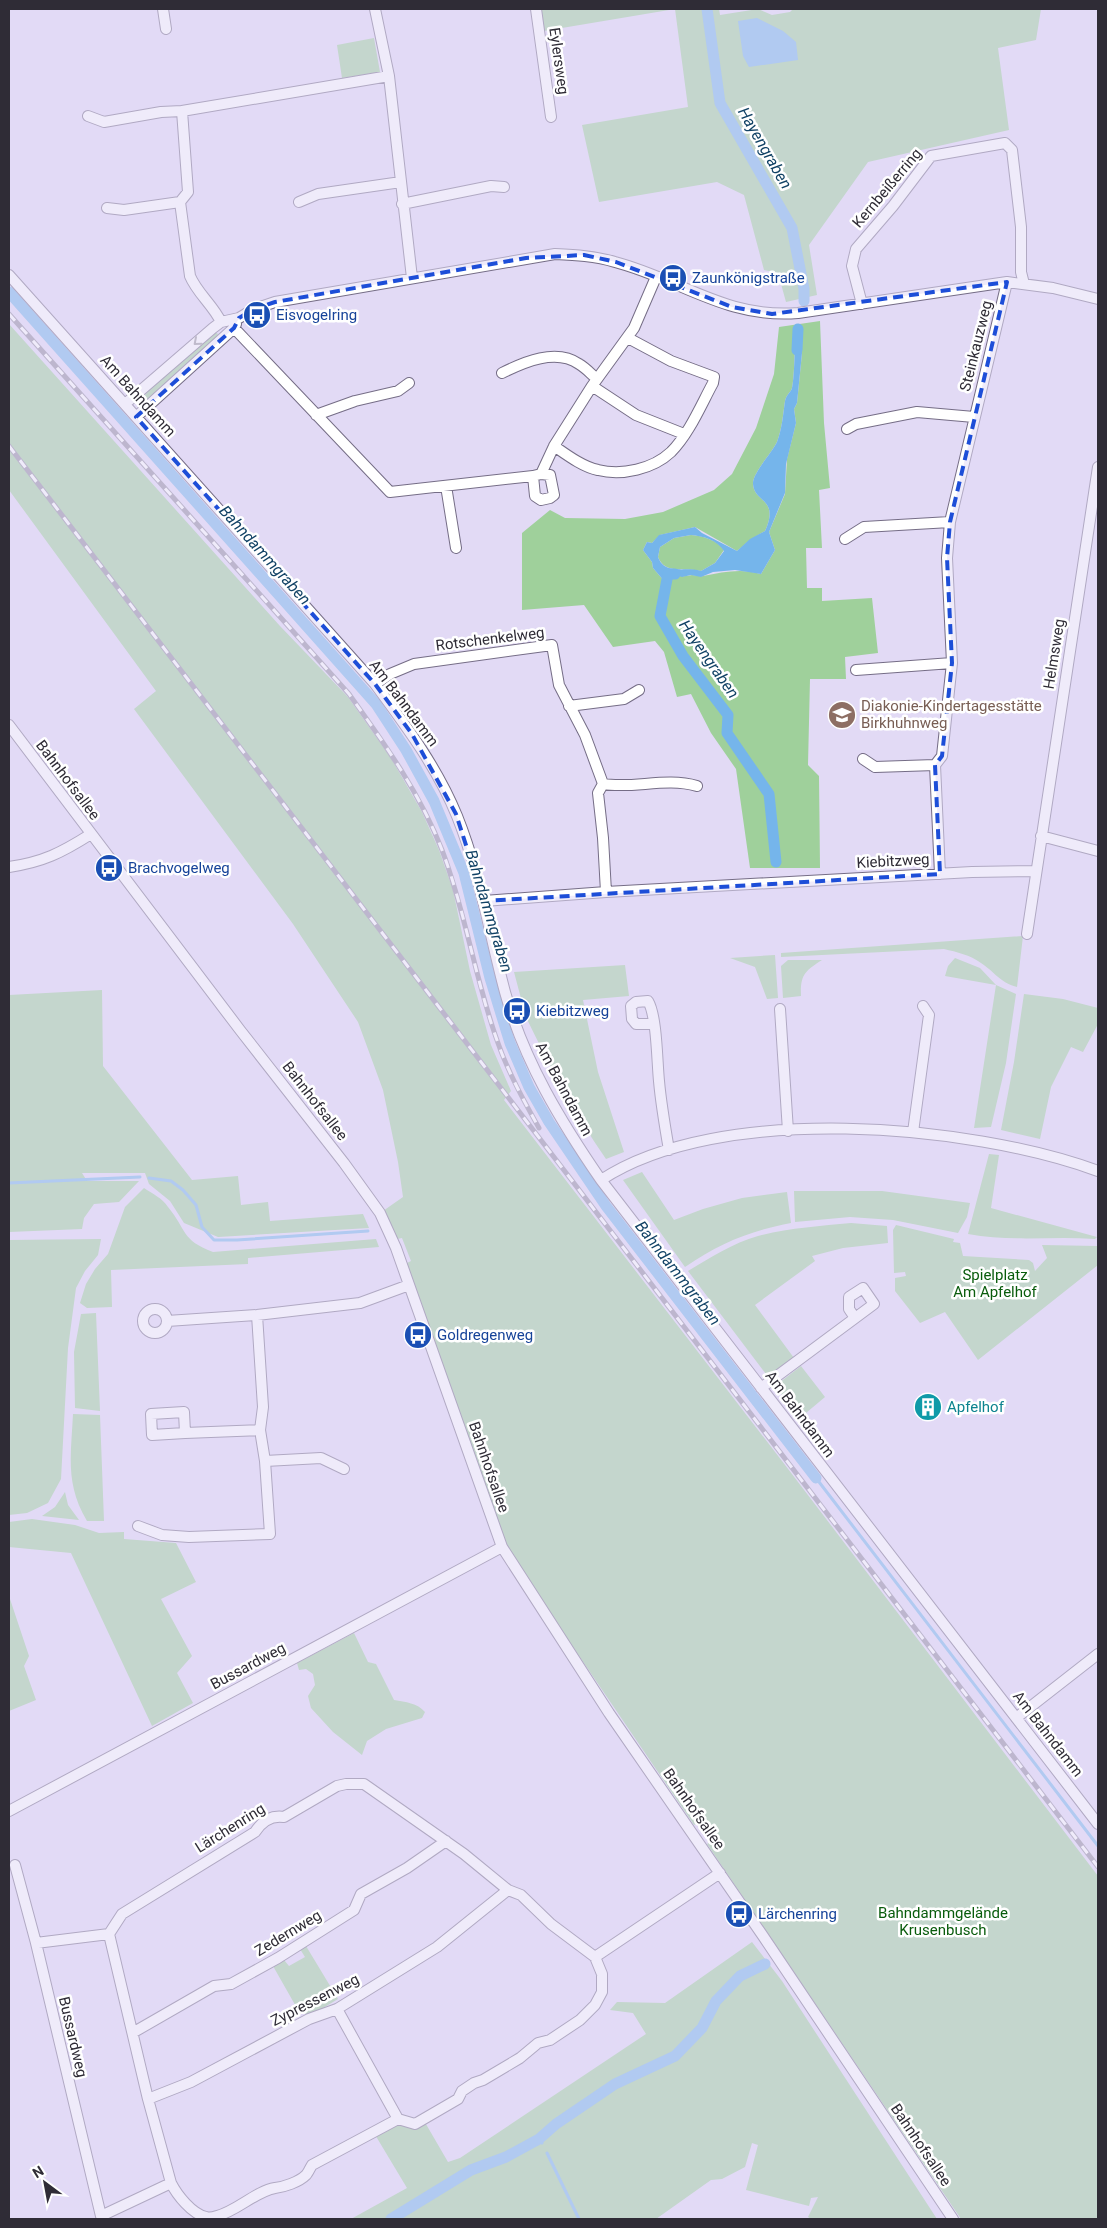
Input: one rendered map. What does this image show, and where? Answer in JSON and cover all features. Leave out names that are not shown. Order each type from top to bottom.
[{"type":"street","points":[[163,9],[166,29]]},
{"type":"street","points":[[375,9],[389,76],[402,204],[412,278]]},
{"type":"street","name":"Eylersweg","points":[[536,9],[551,117]]},
{"type":"street","points":[[88,116],[104,122],[161,112],[182,111],[389,76]]},
{"type":"street","points":[[107,208],[124,210],[180,202],[188,192],[182,111]]},
{"type":"street","name":"Kernbeißerring","points":[[862,304],[852,266],[856,249],[931,156],[1005,142],[1012,150],[1021,227],[1021,272],[1024,284]]},
{"type":"street","points":[[299,202],[318,194],[401,182]]},
{"type":"street","points":[[402,204],[491,186],[504,187]]},
{"type":"street","points":[[180,202],[190,276],[195,287],[222,322]]},
{"type":"street","points":[[126,404],[222,322],[238,318],[254,309],[275,302],[555,254],[584,255],[616,262],[732,308],[754,312],[798,313],[1007,282],[1053,288],[1098,300]]},
{"type":"street","name":"Am Bahndamm","points":[[9,275],[375,684],[421,748],[456,814],[471,852],[505,992],[521,1039],[560,1120],[601,1180],[1098,1824]]},
{"type":"street","points":[[234,328],[390,492],[446,486],[537,475],[594,382],[628,338],[656,277]]},
{"type":"street","name":"Steinkauzweg","points":[[935,765],[942,756],[952,663],[947,558],[950,522],[1007,282]]},
{"type":"street","points":[[136,416],[234,328],[238,318]]},
{"type":"street","points":[[554,446],[570,457],[597,470],[618,472],[647,466],[670,452],[684,434],[713,383],[714,377],[671,361],[628,338]]},
{"type":"street","points":[[502,373],[520,364],[555,356],[578,363],[594,382],[636,415],[684,434]]},
{"type":"street","points":[[316,415],[355,401],[398,391],[409,383]]},
{"type":"street","points":[[848,429],[856,424],[916,412],[974,417]]},
{"type":"street","name":"Helmsweg","points":[[1027,934],[1035,871],[1098,467]]},
{"type":"street","points":[[446,486],[456,548]]},
{"type":"street","points":[[845,539],[864,527],[950,522]]},
{"type":"street","name":"Rotschenkelweg","points":[[375,684],[390,674],[414,664],[552,645],[559,685],[585,735],[603,784],[598,793],[604,838],[606,892]]},
{"type":"street","points":[[856,670],[952,663]]},
{"type":"street","points":[[569,706],[624,699],[639,690]]},
{"type":"street","name":"Bahnhofsallee","points":[[9,726],[344,1163],[380,1213],[409,1285],[502,1547],[610,1712],[952,2219]]},
{"type":"street","points":[[863,759],[875,767],[935,765],[940,874]]},
{"type":"street","points":[[603,784],[614,786],[682,782],[697,786]]},
{"type":"street","points":[[9,867],[40,861],[59,854],[91,834]]},
{"type":"street","points":[[1041,836],[1098,851]]},
{"type":"street","name":"Kiebitzweg","points":[[484,901],[606,892],[940,874],[1035,871]]},
{"type":"street","points":[[913,1132],[929,1015],[923,1006]]},
{"type":"street","points":[[780,1009],[788,1130]]},
{"type":"street","points":[[653,1024],[668,1150]]},
{"type":"street","points":[[601,1180],[624,1167],[668,1150],[702,1141],[788,1130],[828,1129],[913,1132],[954,1136],[1040,1153],[1098,1171]]},
{"type":"street","points":[[167,1321],[257,1315],[360,1303],[409,1285]]},
{"type":"street","points":[[138,1526],[162,1535],[189,1537],[270,1534],[265,1461],[260,1430],[263,1407],[257,1315]]},
{"type":"street","points":[[762,1388],[855,1318]]},
{"type":"street","points":[[186,1433],[260,1430]]},
{"type":"street","points":[[265,1461],[321,1458],[344,1469]]},
{"type":"street","name":"Bussardweg","points":[[9,1811],[502,1547]]},
{"type":"street","points":[[1016,1718],[1096,1660]]},
{"type":"street","name":"Lärchenring","points":[[109,1934],[122,1914],[136,1903],[255,1832],[260,1824],[275,1816],[284,1817],[337,1786],[364,1784],[446,1841],[508,1890],[521,1895],[551,1924],[595,1957]]},
{"type":"street","name":"Zedernweg","points":[[134,2032],[214,1986],[231,1984],[278,1958],[354,1910],[360,1894],[407,1868],[446,1841]]},
{"type":"street","name":"Bussardweg","points":[[15,1865],[36,1943],[101,2216],[172,2183]]},
{"type":"street","points":[[36,1943],[109,1934],[134,2032],[148,2099],[174,2190],[194,2211],[205,2217],[215,2217],[240,2207],[244,2202],[274,2188],[280,2188],[306,2175],[312,2165],[398,2119],[415,2124],[458,2099],[462,2091],[474,2083],[483,2080],[520,2058],[538,2043],[550,2040],[580,2020],[595,2005],[602,1992],[602,1974],[595,1957],[720,1873]]},
{"type":"street","name":"Zypressenweg","points":[[148,2099],[191,2082],[308,2019],[337,2009],[437,1947],[508,1890]]},
{"type":"street","points":[[337,2009],[398,2119]]},
{"type":"highlighted area","points":[[584,255],[616,262],[732,307],[772,314],[1007,282],[950,522],[947,558],[952,663],[942,756],[935,765],[940,874],[484,901],[456,814],[412,734],[375,684],[136,417],[234,328],[239,318],[254,309],[275,302],[526,258]]},
{"type":"green space","points":[[541,9],[675,9],[544,31]]},
{"type":"green space","points":[[675,9],[719,9],[720,15],[758,9],[772,15],[790,12],[793,9],[1041,9],[1036,40],[998,48],[1009,130],[868,162],[809,245],[817,295],[786,302],[778,273],[764,270],[744,195],[717,182],[599,202],[582,125],[688,107]]},
{"type":"green space","points":[[374,38],[380,72],[342,78],[337,45]]},
{"type":"green space","points":[[820,321],[824,423],[830,488],[819,490],[822,548],[806,548],[807,588],[822,588],[822,601],[872,598],[878,653],[845,657],[846,679],[810,679],[808,765],[819,776],[820,868],[750,868],[736,769],[711,733],[691,694],[677,697],[664,652],[655,641],[613,647],[584,605],[522,610],[522,533],[550,510],[565,518],[625,519],[663,512],[714,490],[732,474],[756,428],[774,374],[779,327]],"holes":[[[799,336],[802,353],[797,403],[794,409],[796,423],[787,459],[785,494],[769,532],[775,550],[761,574],[739,571],[702,576],[677,575],[665,582],[653,568],[652,562],[643,550],[647,542],[652,543],[660,535],[695,527],[737,551],[765,531],[770,512],[765,502],[754,490],[753,480],[779,437],[786,399],[792,388],[795,342]]]},
{"type":"green space","name":"Bahndammgelände Krusenbusch","points":[[9,324],[280,626],[348,697],[391,758],[422,812],[439,850],[453,890],[470,971],[491,1045],[511,1091],[504,1100],[1098,1876],[1098,2219],[961,2219],[707,1844],[712,1841],[700,1822],[694,1825],[543,1603],[506,1544],[407,1263],[411,1261],[402,1238],[397,1239],[383,1211],[403,1197],[398,1162],[383,1090],[358,1022],[293,924],[134,709],[156,691],[9,490]]},
{"type":"green space","points":[[215,332],[218,334],[214,341],[147,401],[142,398],[154,385]]},
{"type":"green space","points":[[691,535],[709,539],[724,550],[715,563],[701,571],[670,568],[661,563],[658,557],[660,547],[674,538]]},
{"type":"green space","points":[[1023,936],[1017,987],[1001,980],[986,966],[972,958],[944,949],[781,957],[781,953]]},
{"type":"green space","points":[[775,955],[778,998],[767,999],[755,967],[730,958]]},
{"type":"green space","points":[[955,958],[980,968],[996,985],[945,976],[948,966]]},
{"type":"green space","points":[[788,960],[822,960],[811,967],[805,974],[801,983],[801,996],[783,998],[781,966]]},
{"type":"green space","points":[[625,965],[629,996],[583,1000],[598,1072],[624,1152],[606,1159],[573,1106],[534,1034],[525,1015],[529,1013],[526,1005],[523,1006],[514,972]]},
{"type":"green space","points":[[996,985],[1016,994],[1006,1063],[991,1127],[974,1128]]},
{"type":"green space","points":[[102,990],[103,1066],[192,1180],[238,1176],[241,1205],[268,1202],[270,1221],[363,1214],[369,1228],[218,1237],[184,1223],[170,1201],[149,1184],[145,1173],[82,1173],[87,1181],[139,1181],[119,1202],[94,1204],[84,1218],[82,1229],[9,1232],[9,995]]},
{"type":"green space","points":[[1024,994],[1063,999],[1098,1008],[1098,1024],[1083,1052],[1071,1047],[1051,1087],[1040,1139],[1001,1130]]},
{"type":"green space","points":[[989,1154],[999,1155],[991,1208],[1097,1237],[1095,1239],[1000,1238],[968,1234]]},
{"type":"green space","points":[[642,1172],[674,1220],[703,1209],[742,1198],[787,1192],[791,1223],[735,1239],[710,1251],[685,1267],[623,1180]]},
{"type":"green space","points":[[144,1188],[166,1204],[190,1239],[213,1252],[376,1239],[379,1247],[248,1258],[248,1264],[111,1270],[112,1307],[87,1308],[80,1303],[86,1284],[95,1269],[108,1254],[125,1207]]},
{"type":"green space","points":[[794,1191],[882,1191],[970,1203],[967,1217],[958,1233],[893,1220],[850,1217],[795,1222]]},
{"type":"green space","points":[[851,1223],[887,1226],[888,1243],[843,1248],[812,1256],[815,1261],[755,1305],[794,1358],[769,1378],[688,1271],[731,1247],[758,1236],[792,1229]]},
{"type":"green space","name":"Spielplatz Am Apfelhof","points":[[896,1225],[954,1239],[953,1242],[960,1243],[963,1256],[1029,1260],[1033,1263],[1035,1271],[1047,1258],[1042,1245],[1097,1246],[1098,1265],[978,1360],[945,1312],[920,1323],[895,1291],[895,1278],[906,1276],[905,1272],[894,1273],[893,1230]]},
{"type":"green space","points":[[101,1239],[98,1255],[85,1271],[76,1288],[68,1348],[61,1479],[48,1503],[27,1513],[9,1515],[9,1240]]},
{"type":"green space","points":[[96,1313],[100,1411],[75,1408],[74,1352],[81,1314]]},
{"type":"green space","points":[[801,1366],[825,1397],[800,1418],[775,1386]]},
{"type":"green space","points":[[73,1414],[100,1415],[104,1521],[87,1521],[75,1495],[71,1469]]},
{"type":"green space","points":[[65,1492],[68,1505],[79,1520],[42,1516],[55,1507]]},
{"type":"green space","points":[[32,1519],[75,1525],[99,1533],[124,1532],[124,1539],[176,1543],[196,1582],[161,1599],[192,1656],[177,1673],[193,1703],[152,1726],[71,1553],[9,1547],[9,1522]]},
{"type":"green space","points":[[9,1596],[29,1656],[24,1666],[36,1700],[9,1711]]},
{"type":"green space","points":[[354,1633],[368,1662],[376,1664],[394,1700],[415,1705],[425,1712],[422,1718],[386,1729],[367,1741],[362,1755],[333,1732],[311,1708],[308,1696],[315,1685],[313,1674],[306,1669],[299,1670],[297,1663]]},
{"type":"green space","points":[[752,1942],[782,1981],[937,2219],[811,2219],[808,2217],[818,2197],[811,2198],[809,2206],[746,2190],[758,2145],[752,2143],[745,2167],[722,2179],[711,2180],[656,2219],[351,2219],[407,2188],[374,2133],[398,2119],[423,2119],[448,2162],[460,2158],[646,2034],[633,2013],[610,2010],[617,2002],[665,2003]]},
{"type":"green space","points":[[306,1946],[338,1999],[310,2016],[298,2010],[273,1966],[284,1960],[289,1966],[305,1957],[300,1949]]},
{"type":"water","points":[[757,18],[783,31],[796,42],[798,60],[749,67],[743,56],[738,21]]},
{"type":"water","points":[[799,336],[802,353],[797,403],[794,409],[796,423],[786,464],[785,493],[769,532],[775,550],[761,574],[735,570],[713,572],[701,577],[691,575],[682,577],[676,575],[665,582],[653,568],[652,562],[643,550],[647,542],[652,543],[659,535],[695,527],[702,533],[737,551],[750,539],[765,531],[770,512],[765,502],[754,490],[753,480],[779,437],[786,399],[793,384],[796,337]],"holes":[[[691,535],[714,541],[721,547],[724,551],[715,563],[701,571],[670,568],[661,563],[658,557],[660,547],[674,538]]]},
{"type":"waterway","name":"Hayengraben","points":[[707,9],[720,103],[792,228],[804,289],[804,301]]},
{"type":"waterway","name":"Bahndammgraben","points":[[9,292],[376,704],[406,750],[434,801],[464,873],[490,978],[510,1043],[529,1087],[549,1122],[606,1206],[816,1478]]},
{"type":"waterway","name":"Hayengraben","points":[[797,350],[798,329]]},
{"type":"waterway","name":"Hayengraben","points":[[675,574],[668,574],[660,616],[683,656],[728,715],[727,733],[769,794],[776,862]]},
{"type":"waterway","points":[[9,1183],[140,1177]]},
{"type":"waterway","points":[[149,1178],[171,1181],[183,1190],[196,1205],[202,1227],[214,1240],[368,1231]]},
{"type":"waterway","points":[[816,1478],[1098,1846]]},
{"type":"waterway","points":[[391,2219],[471,2170],[506,2157],[539,2139],[556,2124],[615,2084],[675,2056],[702,2028],[716,2001],[740,1976],[765,1964]]},
{"type":"waterway","points":[[539,2139],[542,2143]]},
{"type":"waterway","points":[[547,2153],[579,2219]]},
{"type":"railway","points":[[9,314],[349,694],[388,750],[423,808],[442,850],[458,898],[483,995],[498,1043],[511,1076],[539,1128]]},
{"type":"railway","points":[[9,446],[1098,1867]]},
{"type":"place","name":"Zaunkönigstraße","points":[[673,278]]},
{"type":"place","name":"Eisvogelring","points":[[257,315]]},
{"type":"place","name":"Diakonie-Kindertagesstätte Birkhuhnweg","points":[[842,715]]},
{"type":"place","name":"Brachvogelweg","points":[[109,868]]},
{"type":"place","name":"Kiebitzweg","points":[[517,1011]]},
{"type":"place","name":"Goldregenweg","points":[[418,1335]]},
{"type":"place","name":"Apfelhof","points":[[928,1407]]},
{"type":"place","name":"Lärchenring","points":[[739,1914]]}]
